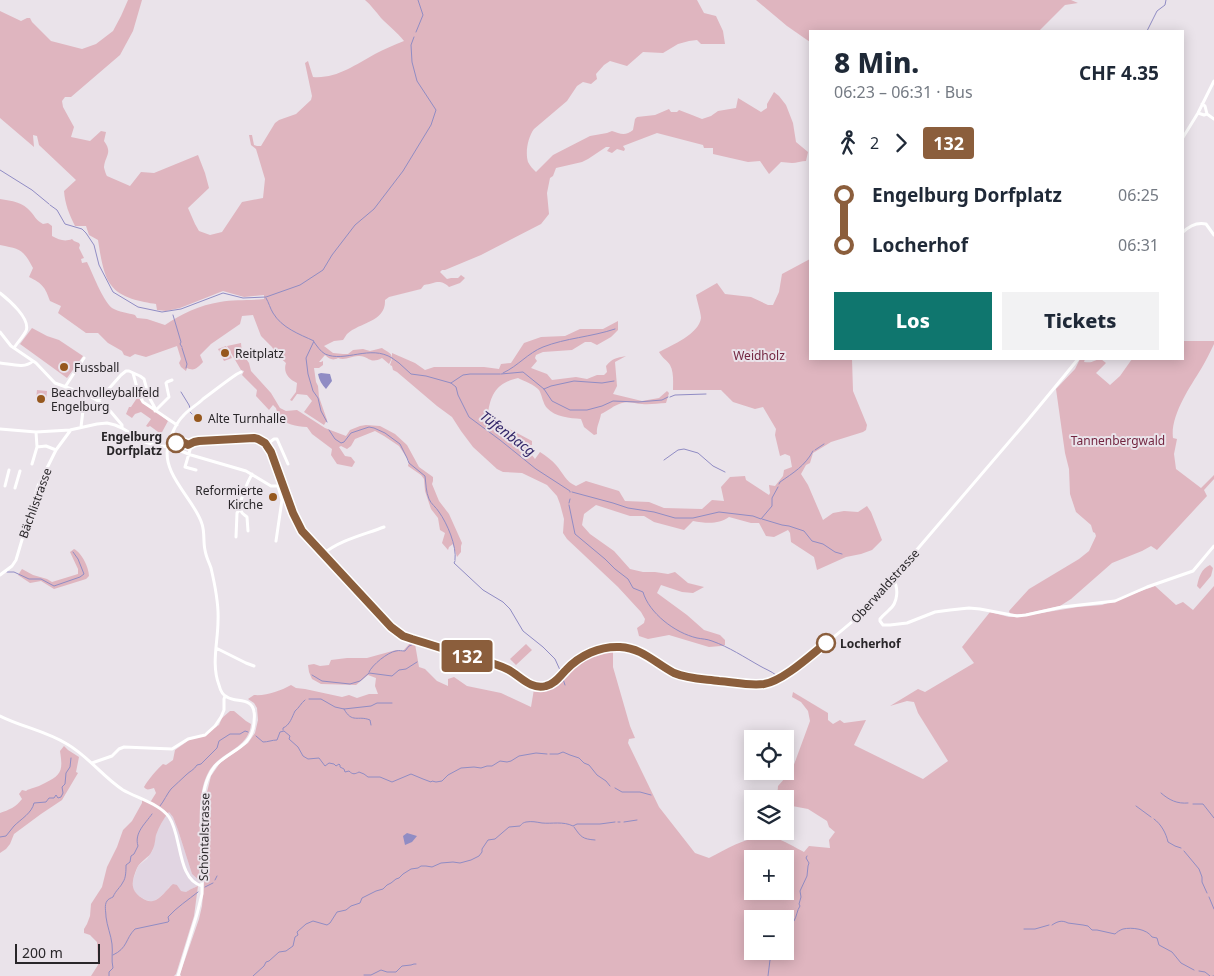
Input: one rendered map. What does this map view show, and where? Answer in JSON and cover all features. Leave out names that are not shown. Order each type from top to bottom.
[{"type":"street","points":[[1184,136],[1198,114],[1214,80]]},
{"type":"street","points":[[1202,104],[1208,114],[1214,119]]},
{"type":"street","points":[[1198,114],[1208,114]]},
{"type":"street","points":[[1184,231],[1187,228],[1203,223],[1206,224],[1214,235]]},
{"type":"street","points":[[0,293],[15,306],[26,324],[26,332],[14,348]]},
{"type":"street","points":[[0,334],[16,351],[33,361],[55,383],[98,401],[114,415],[122,425],[122,428]]},
{"type":"street","points":[[65,387],[84,358]]},
{"type":"street","name":"Oberwaldstrasse","points":[[266,444],[271,452],[296,519],[306,536],[391,627],[403,636],[507,669],[530,684],[540,687],[553,683],[584,656],[600,649],[616,647],[636,650],[688,678],[758,684],[772,682],[784,676],[868,607],[1077,360]]},
{"type":"street","points":[[0,363],[25,366],[33,361]]},
{"type":"street","points":[[98,401],[122,374],[128,371],[144,379],[149,397],[156,411]]},
{"type":"street","points":[[92,763],[112,756],[124,747],[159,750],[172,749],[188,740],[205,735],[215,726],[224,710],[225,696],[220,689],[216,676],[217,606],[210,567],[204,549],[203,527],[198,515],[172,474],[169,465],[168,447],[181,418],[241,372]]},
{"type":"street","points":[[133,373],[142,401],[177,426]]},
{"type":"street","points":[[169,397],[166,383],[172,380]]},
{"type":"street","points":[[81,428],[85,394]]},
{"type":"street","points":[[156,411],[169,397],[175,394]]},
{"type":"street","points":[[0,429],[36,432],[70,430],[107,424],[114,425],[148,443],[180,449],[188,454],[235,468],[252,474],[271,486],[283,485]]},
{"type":"street","name":"Bächlistrasse","points":[[0,575],[12,566],[16,560],[38,486],[56,450],[70,430]]},
{"type":"street","points":[[32,464],[37,447],[36,432]]},
{"type":"street","points":[[180,449],[199,441],[254,438],[266,444],[276,439],[288,464]]},
{"type":"street","points":[[190,444],[185,467],[196,470]]},
{"type":"street","points":[[37,447],[46,446],[56,450]]},
{"type":"street","points":[[5,486],[9,470]]},
{"type":"street","points":[[15,488],[20,471]]},
{"type":"street","points":[[236,537],[237,513],[244,489],[252,474]]},
{"type":"street","points":[[276,541],[282,500],[278,486]]},
{"type":"street","points":[[240,508],[241,512],[247,517],[248,531]]},
{"type":"street","points":[[323,554],[340,543],[384,528]]},
{"type":"street","points":[[893,579],[896,584],[897,596],[892,607],[880,619],[883,625],[907,623],[935,612],[969,608],[1009,615],[1026,615],[1062,607],[1114,601],[1193,571],[1214,546]]},
{"type":"street","points":[[216,648],[254,666]]},
{"type":"street","name":"Schöntalstrasse","points":[[178,976],[202,894],[202,809],[206,784],[216,766],[248,741],[254,726],[254,711],[251,704],[225,696]]},
{"type":"street","points":[[0,716],[65,743],[75,749],[122,789],[167,814],[174,827],[188,875],[196,884],[202,886]]},
{"type":"shaded area","points":[[318,374],[330,374],[332,381],[326,389],[319,378]]},
{"type":"shaded area","points":[[169,812],[178,830],[192,874],[201,882],[198,886],[186,892],[180,891],[177,885],[169,887],[166,892],[152,902],[137,895],[133,889],[133,880],[138,866],[147,859],[153,850],[156,834]]},
{"type":"shaded area","points":[[407,833],[417,836],[412,842],[405,845],[403,836]]},
{"type":"green space","points":[[128,0],[142,0],[133,31],[120,55],[71,97],[65,97],[62,101],[63,107],[74,127],[71,137],[90,141],[101,131],[106,132],[104,141],[108,152],[104,167],[106,174],[130,186],[141,172],[154,173],[198,155],[209,188],[188,208],[199,231],[210,235],[222,232],[242,202],[263,198],[265,179],[256,149],[251,145],[249,135],[252,135],[254,145],[261,146],[275,123],[296,114],[311,100],[312,96],[305,63],[308,61],[313,77],[330,76],[404,41],[365,0],[697,0],[704,13],[716,16],[723,31],[725,44],[701,44],[697,40],[689,41],[678,44],[663,53],[643,52],[627,66],[610,61],[596,74],[597,79],[591,84],[583,82],[577,86],[567,101],[534,129],[527,149],[527,158],[530,165],[536,172],[553,155],[590,136],[612,131],[620,134],[628,133],[633,130],[637,117],[655,115],[669,109],[671,112],[679,110],[702,119],[718,111],[736,108],[738,98],[761,112],[767,108],[767,104],[774,92],[786,105],[793,123],[796,142],[808,152],[806,161],[781,162],[769,174],[760,161],[748,162],[713,154],[713,148],[704,148],[703,145],[657,133],[623,146],[624,151],[617,149],[612,153],[607,151],[610,147],[606,147],[582,162],[556,168],[553,176],[550,178],[547,193],[549,214],[541,224],[481,255],[440,272],[447,279],[458,278],[461,275],[465,278],[460,283],[449,287],[446,284],[437,282],[424,285],[421,289],[389,297],[385,300],[384,307],[377,317],[352,330],[343,340],[334,341],[324,346],[333,353],[343,354],[348,354],[353,350],[363,349],[370,351],[382,348],[392,358],[389,364],[382,358],[372,360],[358,356],[346,359],[333,359],[325,355],[319,362],[323,361],[323,365],[319,368],[314,368],[319,397],[327,420],[324,425],[304,412],[312,401],[307,395],[297,394],[292,401],[290,400],[296,392],[297,383],[287,375],[286,363],[261,336],[253,315],[242,316],[240,324],[211,344],[200,355],[203,362],[194,369],[187,368],[186,371],[181,367],[177,346],[146,357],[135,354],[130,357],[124,355],[122,351],[108,343],[98,333],[86,333],[58,313],[61,306],[50,301],[43,286],[29,277],[33,268],[23,253],[17,249],[0,245],[0,199],[17,202],[24,206],[43,224],[48,223],[52,226],[52,236],[57,239],[72,239],[79,243],[79,248],[84,258],[81,259],[82,263],[87,262],[108,304],[114,309],[135,315],[137,318],[165,325],[205,305],[225,301],[264,299],[264,295],[244,297],[223,291],[180,308],[166,311],[157,310],[156,304],[138,301],[120,293],[108,281],[102,264],[98,240],[89,235],[86,226],[75,226],[69,213],[64,191],[76,180],[39,145],[37,136],[33,135],[34,147],[0,118],[0,11],[21,21],[30,18],[51,41],[82,49],[96,44],[113,31]]},
{"type":"green space","points":[[756,0],[1071,0],[1078,3],[1065,5],[1040,30],[809,30],[809,41]]},
{"type":"green space","name":"Weidholz","points":[[809,260],[809,360],[852,360],[853,391],[867,425],[866,430],[863,432],[831,442],[813,453],[810,463],[806,465],[801,474],[808,485],[823,520],[833,513],[844,511],[858,512],[867,506],[882,540],[872,550],[846,557],[817,570],[814,557],[791,542],[788,530],[774,537],[766,536],[759,523],[751,523],[729,517],[725,520],[707,523],[693,521],[684,530],[654,522],[644,516],[630,516],[596,505],[584,514],[582,525],[590,534],[614,551],[630,569],[668,574],[675,572],[688,583],[704,587],[693,593],[682,592],[661,585],[657,593],[704,630],[720,635],[725,640],[725,645],[721,646],[709,647],[669,635],[648,639],[639,636],[637,628],[644,623],[645,619],[641,612],[618,587],[567,539],[563,533],[564,519],[560,504],[557,496],[547,485],[522,473],[503,472],[497,469],[473,447],[452,417],[393,370],[390,365],[392,353],[415,363],[425,370],[434,367],[484,367],[499,369],[501,364],[511,363],[524,343],[541,337],[565,336],[580,329],[603,329],[618,321],[618,330],[611,337],[597,345],[585,342],[572,350],[543,352],[536,355],[537,361],[531,368],[547,374],[552,380],[576,377],[587,379],[597,375],[604,375],[607,372],[606,366],[611,361],[626,356],[615,362],[617,386],[613,394],[642,401],[659,398],[667,391],[669,393],[666,403],[645,404],[627,402],[616,405],[601,414],[597,434],[594,435],[584,427],[581,419],[563,416],[550,411],[544,404],[539,390],[518,378],[505,383],[496,390],[493,394],[488,413],[498,423],[532,441],[532,445],[527,445],[528,450],[535,459],[540,452],[549,458],[572,484],[576,486],[586,481],[619,491],[625,501],[649,502],[664,508],[702,509],[712,500],[724,501],[721,487],[730,477],[745,476],[746,480],[769,495],[769,485],[775,486],[783,476],[784,470],[792,467],[790,456],[785,454],[780,456],[775,435],[776,429],[763,407],[755,409],[733,402],[721,390],[673,390],[671,368],[659,352],[690,334],[699,324],[701,316],[696,295],[717,283],[725,294],[751,297],[768,305],[773,305],[779,292],[782,274]]},
{"type":"green space","name":"Fussball","points":[[32,328],[59,340],[83,356],[67,378],[20,344]]},
{"type":"green space","name":"Tannenbergwald","points":[[1184,341],[1214,341],[1206,360],[1182,402],[1173,429],[1173,438],[1177,439],[1174,454],[1176,469],[1201,488],[1214,475],[1214,479],[1204,490],[1207,496],[1157,550],[1151,546],[1112,563],[1071,599],[1060,606],[1024,614],[1010,614],[1009,611],[1029,589],[1089,551],[1096,536],[1091,525],[1076,512],[1070,494],[1069,469],[1056,389],[1075,369],[1080,360],[1092,362],[1102,360],[1106,363],[1096,373],[1110,385],[1120,376],[1131,360],[1184,360]]},
{"type":"green space","points":[[241,343],[242,353],[249,363],[251,371],[271,393],[280,408],[286,411],[297,410],[325,428],[346,436],[350,430],[360,426],[380,426],[395,434],[407,445],[419,467],[433,477],[432,484],[439,501],[449,514],[462,543],[461,552],[457,557],[453,544],[448,550],[442,543],[445,533],[440,530],[438,518],[431,509],[425,491],[424,479],[408,466],[409,461],[399,446],[375,431],[355,439],[347,449],[339,447],[345,456],[351,457],[355,462],[352,467],[337,464],[331,455],[332,449],[312,434],[307,427],[291,424],[276,418],[278,415],[276,408],[273,405],[269,410],[256,396],[257,390],[242,375],[244,371],[241,370],[227,346]]},
{"type":"green space","name":"Reitplatz","points":[[226,346],[232,358],[224,361],[218,349]]},
{"type":"green space","points":[[37,390],[47,391],[46,403],[36,401]]},
{"type":"green space","points":[[139,395],[168,421],[161,434],[150,426],[146,426],[151,419],[141,412],[135,414],[132,418],[126,414]]},
{"type":"green space","points":[[74,549],[80,554],[86,565],[89,576],[86,579],[54,589],[41,581],[30,583],[18,575],[22,569],[52,582],[78,574],[78,569],[70,552]]},
{"type":"green space","points":[[1210,565],[1213,568],[1211,576],[1200,589],[1197,586],[1202,571]]},
{"type":"green space","points":[[1155,586],[1176,605],[1183,602],[1193,610],[1214,586],[1214,976],[181,976],[180,974],[202,906],[205,872],[205,800],[211,776],[220,763],[248,743],[255,733],[258,720],[257,708],[248,699],[254,695],[273,693],[291,685],[296,688],[342,697],[349,695],[357,698],[369,694],[378,694],[375,686],[376,678],[368,675],[356,685],[321,684],[312,679],[308,665],[329,665],[331,660],[367,658],[396,650],[403,651],[410,643],[415,644],[419,667],[425,669],[437,681],[448,686],[448,679],[454,677],[467,686],[501,693],[531,707],[534,689],[548,688],[570,669],[586,659],[613,650],[613,667],[635,738],[629,739],[628,743],[659,807],[695,853],[709,858],[746,840],[781,840],[804,852],[809,846],[830,848],[829,840],[835,832],[829,827],[827,821],[808,809],[794,806],[794,790],[778,790],[778,786],[783,780],[794,780],[794,765],[810,721],[808,711],[801,702],[792,697],[793,692],[828,713],[828,720],[833,724],[840,720],[844,723],[866,720],[854,745],[923,779],[948,761],[918,713],[914,702],[907,701],[890,706],[918,689],[925,692],[974,663],[962,647],[990,612],[1017,617],[1102,605]]},
{"type":"green space","points":[[526,644],[532,650],[516,665],[510,659]]},
{"type":"green space","points":[[230,711],[234,711],[251,724],[249,732],[240,745],[214,764],[205,779],[200,808],[201,882],[192,874],[178,830],[169,812],[158,829],[152,851],[138,866],[133,881],[135,892],[142,898],[150,901],[159,898],[173,884],[177,885],[181,891],[186,892],[198,886],[194,916],[176,974],[174,976],[91,976],[98,965],[97,942],[90,935],[84,933],[84,929],[90,916],[91,904],[102,887],[107,867],[123,830],[132,821],[142,800],[151,801],[156,793],[154,788],[147,789],[144,787],[163,764],[166,765],[173,760],[175,750],[192,738],[204,734],[219,725],[222,718]]},
{"type":"green space","points":[[64,746],[79,757],[76,772],[78,773],[62,800],[14,834],[10,844],[0,853],[0,813],[20,802],[22,799],[19,794],[22,790],[26,791],[39,786],[58,774],[61,767],[60,751]]},
{"type":"waterway","points":[[416,32],[423,15],[418,0]]},
{"type":"waterway","points":[[1148,30],[1157,11],[1165,5],[1166,0]]},
{"type":"waterway","points":[[50,205],[57,210],[65,224],[82,229],[86,233],[94,245],[99,265],[113,292],[138,307],[162,312],[181,309],[223,293],[243,298],[266,297],[300,285],[323,270],[355,225],[374,209],[403,171],[431,125],[436,110],[417,81],[412,62],[411,45],[414,37]]},
{"type":"waterway","points":[[0,170],[32,190],[49,204]]},
{"type":"waterway","points":[[266,298],[273,313],[281,323],[314,341],[306,358],[308,374],[313,391],[318,398],[321,411],[327,422]]},
{"type":"waterway","points":[[173,315],[182,347]]},
{"type":"waterway","points":[[503,373],[543,347],[615,329]]},
{"type":"waterway","points":[[314,342],[323,353],[333,356],[375,353],[384,354],[392,358]]},
{"type":"waterway","points":[[182,348],[187,364],[186,368]]},
{"type":"waterway","name":"Tüfenbacg","points":[[392,358],[411,374],[451,383],[456,387],[469,417],[536,469],[570,492]]},
{"type":"waterway","points":[[501,374],[523,372],[544,389],[552,401],[570,410],[587,410],[613,401],[638,402],[662,400],[668,397]]},
{"type":"waterway","points":[[451,383],[463,375],[500,374]]},
{"type":"waterway","points":[[544,389],[574,381],[602,383],[614,381]]},
{"type":"waterway","points":[[181,392],[190,408]]},
{"type":"waterway","points":[[670,397],[675,395],[706,394]]},
{"type":"waterway","points":[[329,430],[335,439],[341,443],[351,433],[369,427],[385,433],[400,444],[409,463],[425,476],[429,499],[438,510],[451,535],[455,560]]},
{"type":"waterway","points":[[815,450],[824,444]]},
{"type":"waterway","points":[[664,460],[678,450],[684,449],[698,453],[713,466],[725,472]]},
{"type":"waterway","points":[[779,484],[802,465],[813,451]]},
{"type":"waterway","points":[[572,492],[628,508],[675,518],[693,518],[719,512],[753,516],[761,519],[772,506],[772,498],[778,487]]},
{"type":"waterway","points":[[569,503],[570,499]]},
{"type":"waterway","points":[[569,505],[575,534],[628,579],[633,588],[643,592],[651,607],[664,621],[680,632],[724,646],[776,675]]},
{"type":"waterway","points":[[762,519],[804,531],[812,541],[823,544],[842,554]]},
{"type":"waterway","points":[[7,572],[14,572],[29,579],[41,579],[54,586],[84,574],[73,552]]},
{"type":"waterway","points":[[455,561],[454,563],[483,590],[503,602],[510,609],[523,631],[555,659],[560,670]]},
{"type":"waterway","points":[[369,672],[385,656],[396,651],[405,651],[414,644]]},
{"type":"waterway","points":[[312,675],[322,681],[350,684],[360,681],[369,673],[392,676],[399,670],[406,669],[417,662]]},
{"type":"waterway","points":[[563,679],[565,685]]},
{"type":"waterway","points":[[309,699],[321,699],[335,707],[344,709],[371,706],[377,703],[392,703]]},
{"type":"waterway","points":[[283,730],[295,711],[305,700]]},
{"type":"waterway","points":[[344,709],[353,718],[370,720],[371,725]]},
{"type":"waterway","points":[[256,736],[263,742],[277,740],[280,732],[284,731],[290,736],[289,739],[298,747],[303,756],[308,759],[319,758],[325,766],[329,763],[336,766],[339,764],[345,772],[349,771],[354,774],[359,772],[368,777],[380,777],[392,782],[411,774],[431,782],[442,781],[448,775],[461,768],[481,768],[492,766],[500,761],[511,761],[519,756],[536,753],[547,754]]},
{"type":"waterway","points":[[160,806],[171,789],[197,765],[201,764],[217,748],[219,741],[230,734],[248,732]]},
{"type":"waterway","points":[[550,754],[563,752],[579,758],[589,765],[610,786]]},
{"type":"waterway","points":[[0,837],[6,836],[29,813],[34,803],[46,802],[49,798],[54,798],[56,795],[58,798],[61,797],[63,793],[62,787],[65,784],[71,758]]},
{"type":"waterway","points":[[615,788],[622,792],[640,792],[651,795]]},
{"type":"waterway","points":[[1161,793],[1173,801],[1188,803]]},
{"type":"waterway","points":[[1193,804],[1203,804],[1214,818]]},
{"type":"waterway","points":[[1136,806],[1151,817]]},
{"type":"waterway","points":[[109,976],[109,972],[113,968],[111,937],[105,909],[106,903],[121,886],[126,874],[126,865],[130,862],[131,856],[138,846],[139,833],[152,814]]},
{"type":"waterway","points":[[1154,819],[1163,829],[1168,842],[1181,848]]},
{"type":"waterway","points":[[624,822],[637,820]]},
{"type":"waterway","points":[[253,976],[279,952],[286,951],[293,946],[295,937],[298,935],[297,932],[306,924],[313,921],[327,925],[337,912],[360,903],[362,898],[383,889],[411,869],[471,860],[479,856],[488,840],[495,839],[509,827],[520,826],[530,822],[561,823],[573,826],[577,824],[615,822]]},
{"type":"waterway","points":[[574,827],[582,837],[595,840]]},
{"type":"waterway","points":[[1184,851],[1199,869],[1207,893]]},
{"type":"waterway","points":[[794,921],[800,906],[800,891],[807,876],[809,863],[806,858],[807,856]]},
{"type":"waterway","points":[[215,880],[217,876]]},
{"type":"waterway","points":[[205,887],[213,883]]},
{"type":"waterway","points":[[113,955],[124,946],[135,929],[168,922],[168,917],[171,913],[198,892]]},
{"type":"waterway","points":[[1209,897],[1214,909]]},
{"type":"waterway","points":[[1052,925],[1064,921],[1088,926],[1092,930],[1115,934],[1127,928],[1143,930],[1152,937],[1157,938],[1159,945],[1172,952],[1181,963],[1194,970]]},
{"type":"waterway","points":[[1024,929],[1035,929],[1049,925]]},
{"type":"waterway","points":[[768,976],[770,960]]},
{"type":"waterway","points":[[364,975],[371,975],[381,970],[396,972],[402,966],[416,964]]},
{"type":"waterway","points":[[1199,971],[1205,972],[1210,976]]},
{"type":"bus line","name":"132","points":[[176,443],[188,445],[199,441],[254,438],[264,442],[271,452],[293,513],[302,531],[391,627],[403,636],[507,669],[534,686],[548,686],[579,659],[600,649],[616,647],[643,653],[681,676],[688,678],[764,684],[784,676],[826,643]]},
{"type":"place","name":"Reitplatz","points":[[225,353]]},
{"type":"place","name":"Fussball","points":[[64,367]]},
{"type":"place","name":"Beachvolleyballfeld Engelburg","points":[[41,399]]},
{"type":"place","name":"Alte Turnhalle","points":[[198,418]]},
{"type":"place","name":"Engelburg Dorfplatz","points":[[176,443]]},
{"type":"place","name":"Reformierte Kirche","points":[[273,497]]},
{"type":"place","name":"Locherhof","points":[[826,643]]}]
